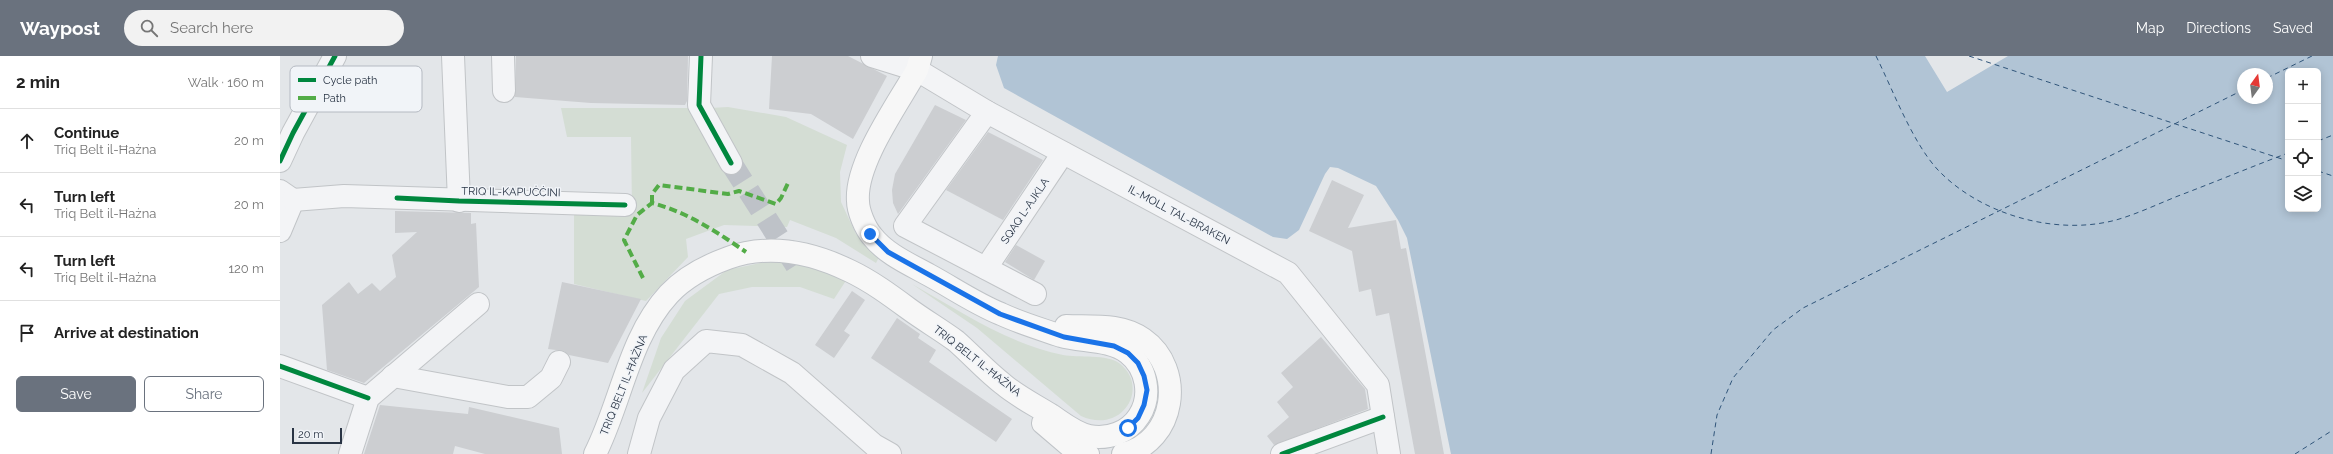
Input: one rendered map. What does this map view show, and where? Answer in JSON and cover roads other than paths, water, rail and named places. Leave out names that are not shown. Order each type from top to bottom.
[{"type":"main road","name":"TRIQ BELT IL-ĦAŻNA","points":[[595,454],[606,432],[637,348],[650,320],[668,295],[690,275],[715,262],[746,252],[774,249],[802,253],[825,259],[853,272],[956,342],[1003,385],[1074,430],[1087,436],[1101,437],[1116,435],[1133,423],[1144,405],[1147,390],[1144,376],[1138,363],[1128,353],[1114,346],[1064,337],[1000,314],[888,252],[870,234],[858,204],[858,185],[864,164],[919,63]]},
{"type":"main road","points":[[1000,314],[1067,326],[1105,327],[1125,330],[1143,339],[1157,352],[1167,369],[1171,389],[1169,408],[1161,427],[1147,442],[1130,452],[1123,454]]},
{"type":"main road","points":[[1003,385],[1057,437],[1070,446],[1088,454]]},
{"type":"street","points":[[329,66],[335,56]]},
{"type":"street","points":[[453,56],[459,201]]},
{"type":"street","points":[[503,56],[504,91]]},
{"type":"street","points":[[700,56],[699,104],[731,163]]},
{"type":"street","name":"IL-MOLL TAL-BRAKEN","points":[[872,56],[919,63],[987,112],[1288,273],[1378,385],[1389,454]]},
{"type":"street","points":[[280,161],[286,134],[300,112]]},
{"type":"street","points":[[987,112],[906,226],[1035,294]]},
{"type":"street","name":"SQAQ L-AJKLA","points":[[986,268],[1063,153]]},
{"type":"street","points":[[280,231],[286,196]]},
{"type":"street","name":"TRIQ IL-KAPUĊĊINI","points":[[286,196],[344,196],[459,201],[625,205]]},
{"type":"street","points":[[350,454],[368,398],[478,304]]},
{"type":"street","points":[[639,454],[650,418],[674,370],[706,341],[742,345],[792,373],[874,445],[890,454]]},
{"type":"street","points":[[393,376],[508,397],[528,397],[551,378],[559,362]]},
{"type":"street","points":[[280,366],[368,398]]},
{"type":"street","points":[[1282,454],[1383,417]]},
{"type":"water","points":[[998,56],[1925,56],[1947,92],[2008,56],[2333,56],[2333,454],[1451,454],[1407,238],[1398,220],[1376,186],[1338,168],[1330,167],[1325,174],[1299,230],[1287,239],[1273,237],[1004,88],[996,65]]},
{"type":"tunnel","points":[[731,163],[801,273]]}]
